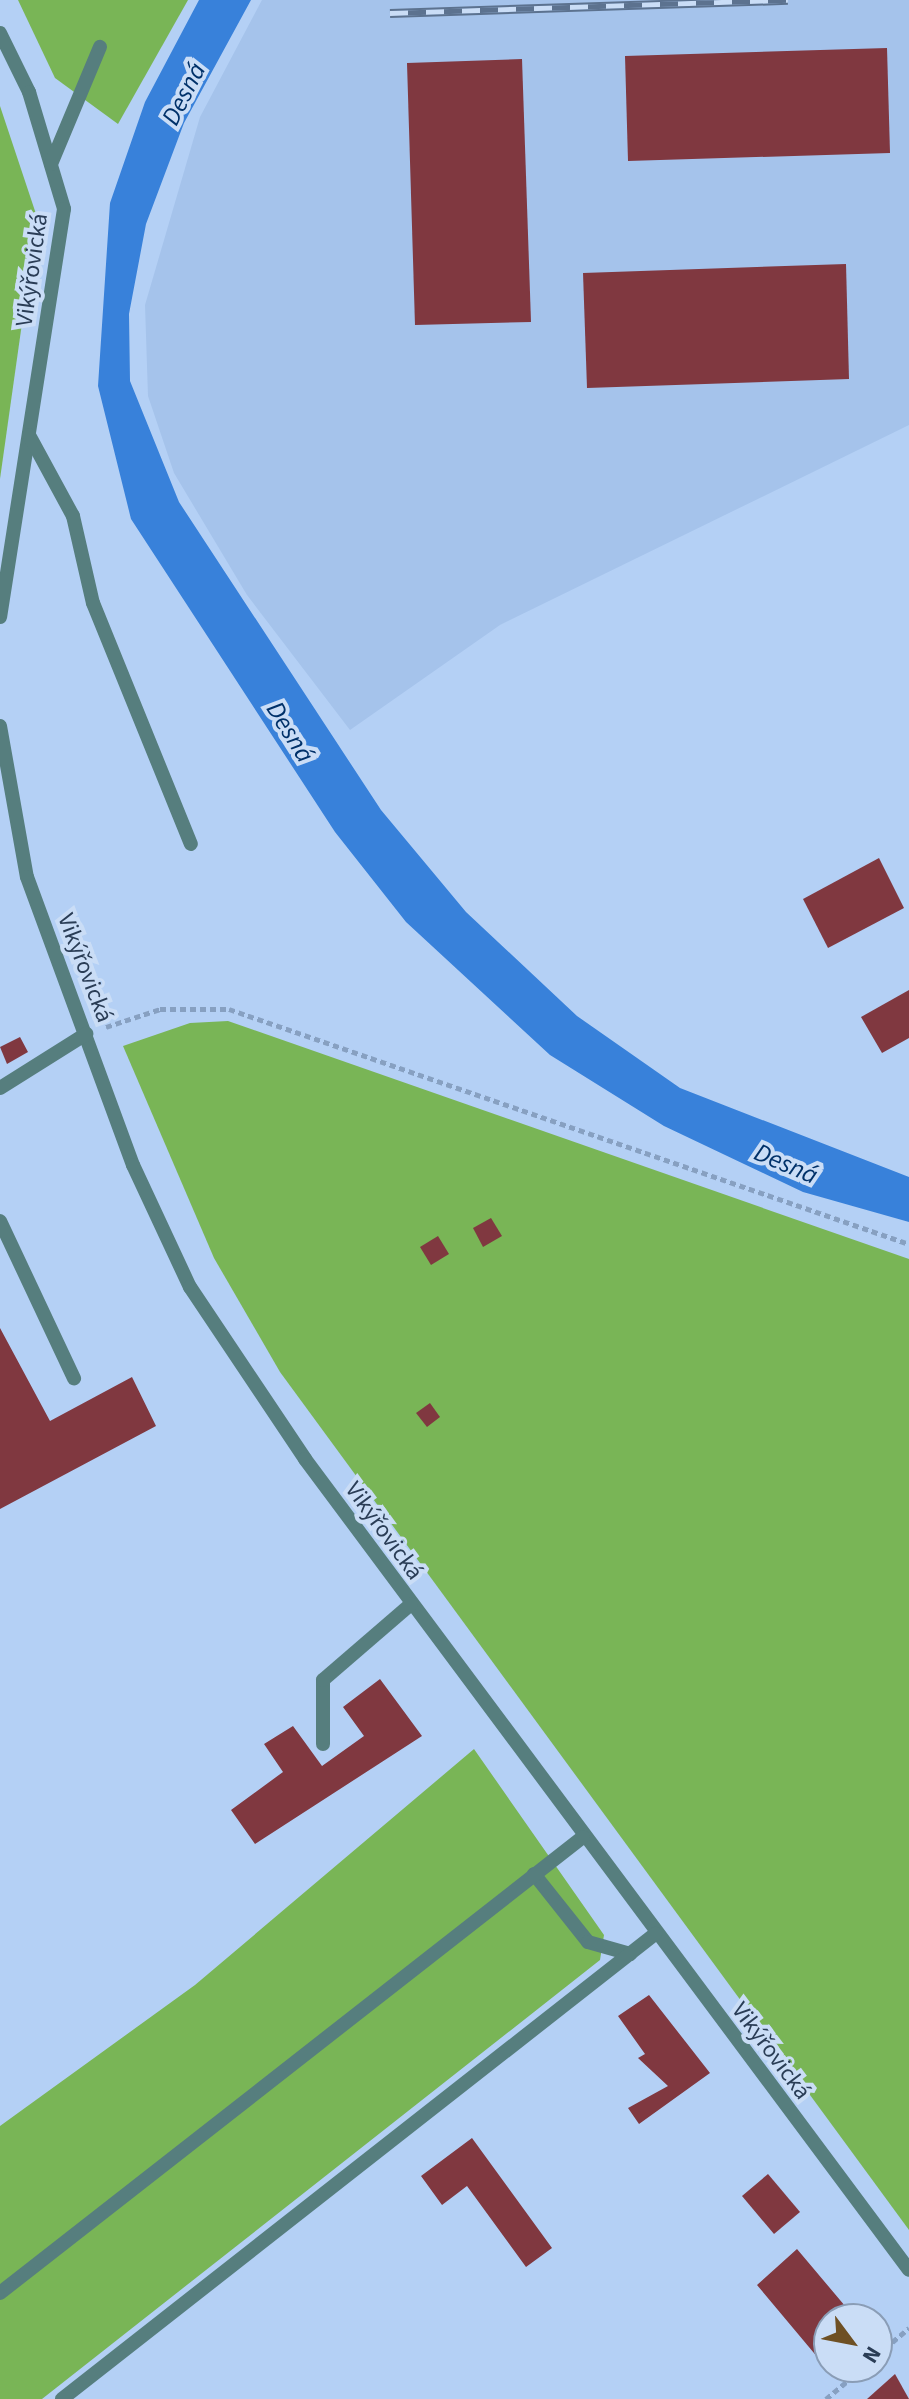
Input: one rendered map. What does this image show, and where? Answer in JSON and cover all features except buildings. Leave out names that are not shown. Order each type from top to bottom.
[{"type":"street","name":"Vikýřovická","points":[[0,33],[51,164],[64,209],[0,617]]},
{"type":"street","points":[[51,164],[100,47]]},
{"type":"street","points":[[29,434],[73,516],[93,603],[191,844]]},
{"type":"street","name":"Vikýřovická","points":[[0,726],[27,877],[133,1165],[190,1287],[246,1378],[411,1604],[909,2270]]},
{"type":"street","points":[[0,1088],[86,1034]]},
{"type":"street","points":[[0,1221],[74,1378]]},
{"type":"street","points":[[323,1744],[323,1680],[411,1604]]},
{"type":"street","points":[[0,2293],[583,1837]]},
{"type":"street","points":[[534,1874],[588,1942],[630,1954]]},
{"type":"street","points":[[62,2399],[655,1934]]},
{"type":"path","points":[[86,1034],[160,1009],[229,1009],[909,1244]]},
{"type":"path","points":[[893,2342],[909,2328]]},
{"type":"path","points":[[826,2399],[845,2383]]},
{"type":"shaded area","points":[[262,0],[909,0],[909,425],[500,625],[350,730],[247,595],[174,473],[148,396],[145,305],[200,117]]},
{"type":"green space","points":[[18,0],[188,0],[118,124],[55,78]]},
{"type":"green space","points":[[0,106],[37,217],[0,479]]},
{"type":"green space","points":[[228,1021],[909,1259],[909,2230],[280,1372],[214,1258],[123,1046],[190,1023]]},
{"type":"green space","points":[[474,1749],[604,1935],[600,1960],[42,2399],[0,2399],[0,2126],[195,1985]]},
{"type":"water","name":"Desná","points":[[199,0],[251,0],[184,123],[146,224],[129,314],[130,381],[179,502],[381,810],[466,912],[577,1016],[680,1088],[909,1177],[909,1222],[803,1192],[664,1126],[550,1055],[406,922],[335,832],[131,519],[98,386],[110,203],[145,102]]},
{"type":"railway","points":[[390,13],[788,0]]}]
